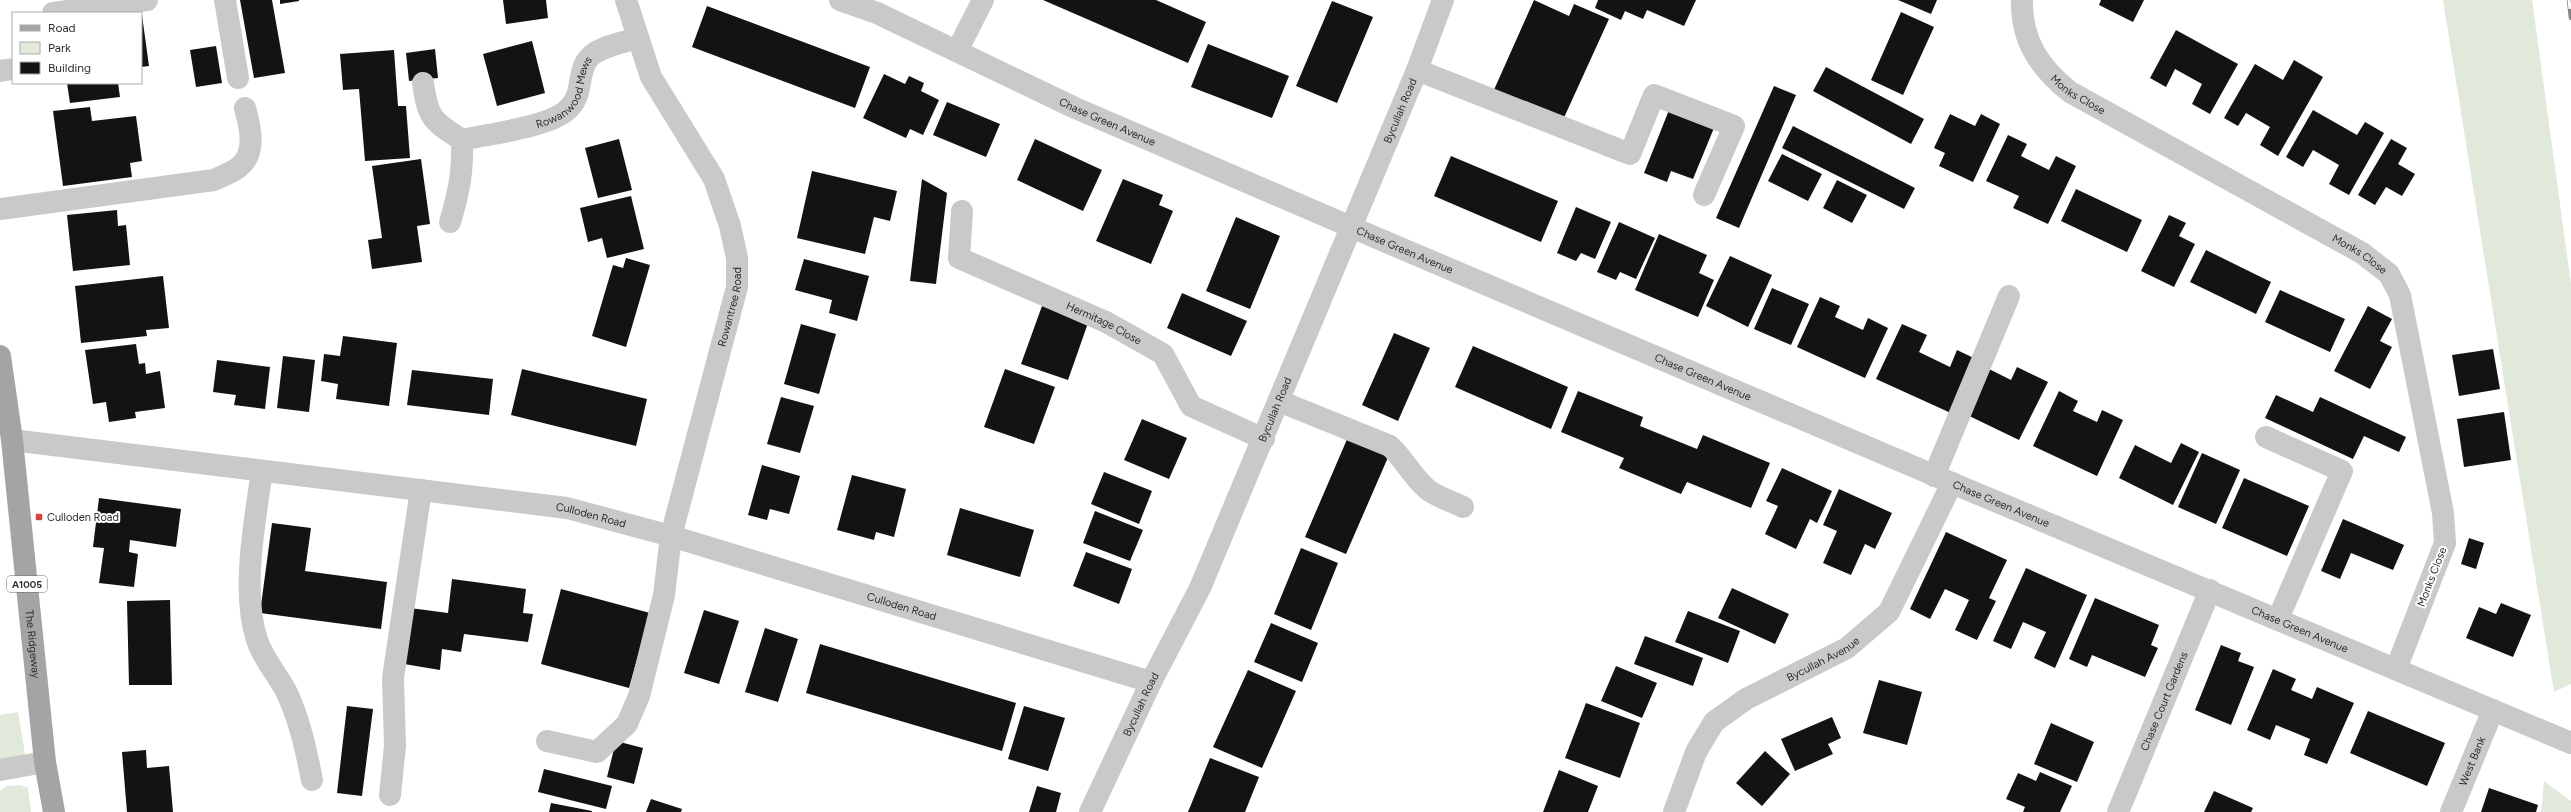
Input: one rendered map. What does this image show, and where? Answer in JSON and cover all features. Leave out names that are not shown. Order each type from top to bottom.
[{"type":"main road","name":"The Ridgeway","points":[[0,356],[12,440],[45,762],[54,812]]},
{"type":"street","points":[[60,12],[147,0]]},
{"type":"street","points":[[226,0],[238,78]]},
{"type":"street","name":"Rowantree Road","points":[[547,741],[597,752],[627,724],[639,696],[664,595],[671,536],[732,314],[737,287],[737,258],[730,226],[714,179],[651,77],[637,38],[626,0]]},
{"type":"street","name":"Chase Green Avenue","points":[[840,0],[877,13],[1073,107],[1351,228],[2571,743]]},
{"type":"street","points":[[957,51],[983,0]]},
{"type":"street","name":"Bycullah Road","points":[[1090,812],[1151,682],[1200,588],[1264,439],[1417,70],[1443,0]]},
{"type":"street","name":"Monks Close","points":[[2022,0],[2022,12],[2029,41],[2049,75],[2070,92],[2362,253],[2389,274],[2400,295],[2443,513],[2445,543],[2396,669]]},
{"type":"street","name":"Rowanwood Mews","points":[[462,140],[552,120],[567,111],[577,99],[585,64],[589,57],[599,50],[637,38]]},
{"type":"street","points":[[0,71],[12,69]]},
{"type":"street","points":[[1417,70],[1630,154],[1654,95],[1734,126],[1704,195]]},
{"type":"street","points":[[423,83],[426,104],[432,119],[462,140],[463,168],[460,191],[450,222]]},
{"type":"street","points":[[0,209],[214,180],[240,167],[249,153],[251,127],[244,108]]},
{"type":"street","name":"Hermitage Close","points":[[962,211],[959,258],[1106,322],[1163,354],[1191,406],[1264,439]]},
{"type":"street","name":"Bycullah Avenue","points":[[1674,812],[1696,752],[1714,722],[1746,700],[1847,648],[1889,612],[1943,479],[2009,296]]},
{"type":"street","points":[[1279,400],[1390,446],[1403,458],[1416,478],[1428,490],[1463,507]]},
{"type":"street","points":[[2266,437],[2342,470],[2278,619]]},
{"type":"street","name":"Culloden Road","points":[[12,440],[567,508],[671,536],[1151,682]]},
{"type":"street","points":[[262,471],[256,515],[249,601],[257,641],[286,692],[304,737],[312,780]]},
{"type":"street","points":[[390,795],[395,746],[393,678],[421,490]]},
{"type":"street","name":"Chase Court Gardens","points":[[2118,812],[2210,590]]},
{"type":"street","name":"West Bank","points":[[2451,812],[2493,710]]},
{"type":"street","points":[[0,770],[45,762]]},
{"type":"green space","points":[[2443,0],[2532,0],[2571,284],[2571,684],[2554,692]]},
{"type":"green space","points":[[18,712],[25,754],[17,760],[0,761],[0,715]]},
{"type":"green space","points":[[2544,781],[2571,801],[2571,812],[2541,812]]},
{"type":"green space","points":[[20,785],[28,788],[31,812],[0,812],[0,791],[7,786]]},
{"type":"building","points":[[240,0],[272,0],[285,73],[254,78]]},
{"type":"building","points":[[280,0],[299,0],[299,1],[280,4]]},
{"type":"building","points":[[503,0],[546,0],[548,18],[506,24]]},
{"type":"building","points":[[1043,0],[1156,0],[1206,22],[1188,63]]},
{"type":"building","points":[[1534,0],[1569,16],[1574,4],[1609,19],[1562,122],[1493,92]]},
{"type":"building","points":[[1598,0],[1696,0],[1684,26],[1647,10],[1643,19],[1625,11],[1621,20],[1595,8]]},
{"type":"building","points":[[1898,0],[1937,0],[1931,14]]},
{"type":"building","points":[[2101,0],[2144,0],[2133,22],[2099,5]]},
{"type":"building","points":[[1332,1],[1373,17],[1337,103],[1296,86]]},
{"type":"building","points":[[707,6],[870,67],[855,108],[692,47]]},
{"type":"building","points":[[141,8],[142,12],[116,12]]},
{"type":"building","points":[[1901,12],[1934,27],[1903,95],[1871,80]]},
{"type":"building","points":[[142,15],[149,66],[142,67]]},
{"type":"building","points":[[2176,30],[2238,64],[2210,114],[2192,104],[2202,84],[2175,69],[2166,87],[2150,78]]},
{"type":"building","points":[[532,41],[545,93],[497,106],[483,54]]},
{"type":"building","points":[[1208,44],[1289,76],[1272,118],[1191,87]]},
{"type":"building","points":[[216,46],[222,83],[196,87],[190,50]]},
{"type":"building","points":[[435,49],[438,78],[409,81],[406,53]]},
{"type":"building","points":[[394,50],[398,106],[406,106],[410,158],[365,161],[359,89],[343,90],[340,54]]},
{"type":"building","points":[[2294,60],[2323,77],[2278,156],[2260,145],[2270,127],[2246,113],[2238,126],[2224,118],[2255,64],[2283,80]]},
{"type":"building","points":[[1826,67],[1924,119],[1911,144],[1813,91]]},
{"type":"building","points":[[884,74],[905,84],[909,76],[924,83],[921,91],[939,100],[923,135],[910,129],[906,138],[863,118]]},
{"type":"building","points":[[67,84],[118,84],[120,97],[70,103]]},
{"type":"building","points":[[1774,86],[1796,95],[1739,228],[1716,218]]},
{"type":"building","points":[[947,102],[1000,124],[986,157],[933,135]]},
{"type":"building","points":[[90,107],[92,121],[136,116],[142,161],[130,163],[132,177],[63,186],[53,111]]},
{"type":"building","points":[[1669,110],[1714,128],[1693,179],[1671,171],[1667,182],[1644,173]]},
{"type":"building","points":[[2313,110],[2357,135],[2365,122],[2384,133],[2349,195],[2329,184],[2339,165],[2313,150],[2303,167],[2286,157]]},
{"type":"building","points":[[1950,114],[1975,126],[1981,114],[2000,124],[1973,182],[1939,166],[1945,153],[1934,148]]},
{"type":"building","points":[[1793,126],[1915,188],[1904,209],[1782,148]]},
{"type":"building","points":[[2008,135],[2027,144],[2021,156],[2049,170],[2056,156],[2076,166],[2048,224],[2013,208],[2019,196],[1986,181]]},
{"type":"building","points":[[619,139],[632,190],[598,198],[585,148]]},
{"type":"building","points":[[1035,139],[1102,170],[1083,211],[1017,180]]},
{"type":"building","points":[[2391,139],[2407,148],[2398,164],[2415,174],[2402,196],[2386,187],[2375,205],[2358,195]]},
{"type":"building","points":[[1782,154],[1822,174],[1808,201],[1768,181]]},
{"type":"building","points":[[1451,156],[1558,201],[1541,242],[1434,196]]},
{"type":"building","points":[[421,159],[430,224],[417,226],[422,262],[372,269],[368,240],[382,238],[372,166]]},
{"type":"building","points":[[812,171],[897,191],[890,221],[874,217],[865,254],[797,238]]},
{"type":"building","points":[[922,179],[947,193],[936,284],[910,281]]},
{"type":"building","points":[[1123,179],[1163,195],[1159,205],[1173,211],[1151,264],[1096,241]]},
{"type":"building","points":[[1837,180],[1867,195],[1852,223],[1823,208]]},
{"type":"building","points":[[2076,189],[2142,220],[2127,252],[2061,221]]},
{"type":"building","points":[[631,196],[644,249],[607,258],[602,238],[588,242],[580,208]]},
{"type":"building","points":[[1576,207],[1611,222],[1595,259],[1581,253],[1576,261],[1557,253]]},
{"type":"building","points":[[117,210],[118,226],[126,225],[130,265],[73,271],[67,215]]},
{"type":"building","points":[[2169,215],[2186,223],[2179,236],[2195,244],[2174,287],[2141,271]]},
{"type":"building","points":[[1236,217],[1280,236],[1250,309],[1206,291]]},
{"type":"building","points":[[1619,222],[1655,238],[1636,279],[1620,272],[1616,280],[1597,272]]},
{"type":"building","points":[[1659,234],[1707,255],[1699,273],[1714,280],[1698,317],[1635,290]]},
{"type":"building","points":[[2206,250],[2271,282],[2256,314],[2190,282]]},
{"type":"building","points":[[1730,256],[1772,275],[1748,327],[1706,306]]},
{"type":"building","points":[[626,258],[650,265],[626,347],[592,336],[613,265],[623,268]]},
{"type":"building","points":[[804,259],[869,276],[857,321],[829,313],[832,300],[795,290]]},
{"type":"building","points":[[163,276],[169,328],[146,330],[147,336],[81,343],[75,286]]},
{"type":"building","points":[[1772,288],[1809,304],[1791,345],[1754,329]]},
{"type":"building","points":[[2280,290],[2345,319],[2330,352],[2265,322]]},
{"type":"building","points":[[1182,293],[1247,321],[1231,356],[1167,328]]},
{"type":"building","points":[[1820,297],[1840,306],[1835,317],[1863,330],[1868,318],[1888,328],[1865,378],[1797,347]]},
{"type":"building","points":[[1042,306],[1088,323],[1068,380],[1021,364]]},
{"type":"building","points":[[2368,306],[2392,319],[2380,341],[2392,347],[2370,389],[2334,371]]},
{"type":"building","points":[[801,324],[836,334],[819,394],[784,384]]},
{"type":"building","points":[[1902,324],[1927,335],[1919,352],[1950,367],[1957,350],[1978,360],[1953,414],[1876,379]]},
{"type":"building","points":[[1394,333],[1430,348],[1398,421],[1362,405]]},
{"type":"building","points":[[343,336],[397,343],[389,406],[336,399],[338,384],[321,381],[324,354],[340,356]]},
{"type":"building","points":[[136,344],[139,364],[145,363],[146,374],[160,371],[165,408],[135,412],[136,418],[109,422],[106,402],[93,404],[85,350]]},
{"type":"building","points":[[1473,346],[1568,387],[1551,429],[1455,387]]},
{"type":"building","points":[[2493,349],[2500,389],[2459,396],[2452,355]]},
{"type":"building","points":[[283,356],[315,360],[309,412],[277,408]]},
{"type":"building","points":[[217,360],[270,367],[265,409],[234,405],[236,395],[213,392]]},
{"type":"building","points":[[1983,366],[2011,380],[2017,367],[2048,382],[2019,440],[1961,412]]},
{"type":"building","points":[[522,369],[647,399],[636,446],[511,415]]},
{"type":"building","points":[[1005,369],[1055,387],[1034,444],[984,427]]},
{"type":"building","points":[[412,370],[493,379],[489,415],[407,405]]},
{"type":"building","points":[[1578,391],[1643,417],[1640,426],[1697,449],[1703,435],[1770,463],[1751,508],[1687,482],[1681,494],[1619,468],[1624,458],[1561,432]]},
{"type":"building","points":[[2059,391],[2078,401],[2073,411],[2097,422],[2102,410],[2123,420],[2097,476],[2033,446]]},
{"type":"building","points":[[2276,395],[2313,412],[2320,397],[2406,437],[2399,452],[2364,436],[2353,459],[2265,418]]},
{"type":"building","points":[[781,397],[814,406],[800,453],[767,444]]},
{"type":"building","points":[[2504,412],[2511,460],[2464,467],[2457,419]]},
{"type":"building","points":[[1142,419],[1187,438],[1169,479],[1124,460]]},
{"type":"building","points":[[1348,437],[1389,455],[1346,554],[1305,537]]},
{"type":"building","points":[[2181,443],[2199,452],[2173,505],[2119,478],[2135,445],[2171,463]]},
{"type":"building","points":[[2202,453],[2240,470],[2216,524],[2178,507]]},
{"type":"building","points":[[762,465],[800,476],[789,514],[770,509],[767,520],[748,515]]},
{"type":"building","points":[[1782,468],[1832,491],[1817,523],[1810,519],[1796,549],[1765,534],[1778,506],[1766,501]]},
{"type":"building","points":[[1104,472],[1152,491],[1139,524],[1091,504]]},
{"type":"building","points":[[852,475],[906,489],[894,537],[876,532],[874,540],[837,530]]},
{"type":"building","points":[[2244,478],[2309,506],[2287,556],[2222,528]]},
{"type":"building","points":[[1839,489],[1892,513],[1875,549],[1865,544],[1851,575],[1823,563],[1837,531],[1823,525]]},
{"type":"building","points":[[99,498],[181,509],[176,547],[130,540],[129,552],[138,554],[134,587],[99,583],[104,548],[93,547]]},
{"type":"building","points":[[960,508],[1034,530],[1020,577],[947,555]]},
{"type":"building","points":[[1095,511],[1143,530],[1130,561],[1083,543]]},
{"type":"building","points":[[2343,519],[2404,545],[2393,570],[2351,553],[2340,579],[2321,571]]},
{"type":"building","points":[[272,523],[311,528],[305,571],[387,582],[381,629],[260,613]]},
{"type":"building","points":[[1946,532],[2007,560],[1989,598],[1996,601],[1977,640],[1955,630],[1969,600],[1945,589],[1930,619],[1910,609]]},
{"type":"building","points":[[2469,538],[2484,543],[2476,569],[2461,564]]},
{"type":"building","points":[[1301,548],[1338,563],[1311,630],[1274,614]]},
{"type":"building","points":[[1086,552],[1132,569],[1119,604],[1073,586]]},
{"type":"building","points":[[2026,568],[2087,595],[2055,668],[2034,658],[2046,632],[2023,622],[2011,649],[1993,641]]},
{"type":"building","points":[[452,579],[526,589],[523,613],[533,614],[528,642],[464,634],[461,652],[442,649],[440,670],[404,664],[410,608],[448,613]]},
{"type":"building","points":[[1732,588],[1789,614],[1775,644],[1718,618]]},
{"type":"building","points":[[561,589],[650,613],[629,688],[541,664]]},
{"type":"building","points":[[2095,598],[2159,625],[2151,645],[2158,648],[2145,677],[2092,655],[2087,667],[2069,659]]},
{"type":"building","points":[[170,600],[172,685],[129,685],[127,601]]},
{"type":"building","points":[[2501,603],[2531,615],[2513,657],[2466,638],[2479,607],[2496,614]]},
{"type":"building","points":[[704,610],[739,621],[719,684],[684,673]]},
{"type":"building","points":[[1688,611],[1740,631],[1728,663],[1675,642]]},
{"type":"building","points":[[1271,623],[1318,643],[1302,682],[1254,662]]},
{"type":"building","points":[[765,628],[798,639],[778,702],[745,692]]},
{"type":"building","points":[[1645,636],[1703,658],[1693,686],[1634,664]]},
{"type":"building","points":[[820,644],[1016,703],[1002,751],[806,693]]},
{"type":"building","points":[[2221,645],[2241,653],[2238,661],[2254,667],[2231,725],[2195,710]]},
{"type":"building","points":[[1616,666],[1657,683],[1642,718],[1601,701]]},
{"type":"building","points":[[2273,669],[2296,679],[2291,690],[2312,699],[2317,687],[2354,703],[2327,764],[2304,755],[2310,739],[2276,725],[2270,740],[2247,730]]},
{"type":"building","points":[[1248,670],[1296,691],[1262,768],[1213,747]]},
{"type":"building","points":[[1879,680],[1922,692],[1907,745],[1863,733]]},
{"type":"building","points":[[1586,703],[1640,723],[1620,778],[1565,758]]},
{"type":"building","points":[[347,706],[373,709],[362,796],[337,793]]},
{"type":"building","points":[[1024,706],[1065,718],[1048,771],[1008,759]]},
{"type":"building","points":[[2368,711],[2445,743],[2427,786],[2350,753]]},
{"type":"building","points":[[1832,717],[1841,738],[1828,744],[1833,754],[1795,771],[1781,739]]},
{"type":"building","points":[[2051,723],[2094,742],[2077,782],[2034,764]]},
{"type":"building","points":[[616,741],[643,748],[634,784],[607,777]]},
{"type":"building","points":[[146,750],[147,768],[169,766],[173,812],[127,812],[122,752]]},
{"type":"building","points":[[1765,751],[1790,774],[1762,806],[1736,783]]},
{"type":"building","points":[[1210,758],[1259,777],[1245,812],[1188,812]]},
{"type":"building","points":[[544,769],[612,786],[606,809],[538,792]]},
{"type":"building","points":[[1559,770],[1598,786],[1588,812],[1543,812]]},
{"type":"building","points":[[2040,772],[2072,786],[2060,812],[2023,812],[2025,807],[2006,799],[2018,773],[2036,781]]},
{"type":"building","points":[[1037,786],[1061,793],[1056,812],[1029,812]]},
{"type":"building","points":[[2489,788],[2538,805],[2536,812],[2481,812]]},
{"type":"building","points":[[2214,791],[2253,808],[2251,812],[2204,812]]},
{"type":"building","points":[[651,799],[682,809],[681,812],[646,812]]},
{"type":"building","points":[[551,803],[592,811],[592,812],[549,812]]},
{"type":"railway","points":[[2569,0],[2571,18]]},
{"type":"place","name":"Culloden Road","points":[[39,517]]}]
